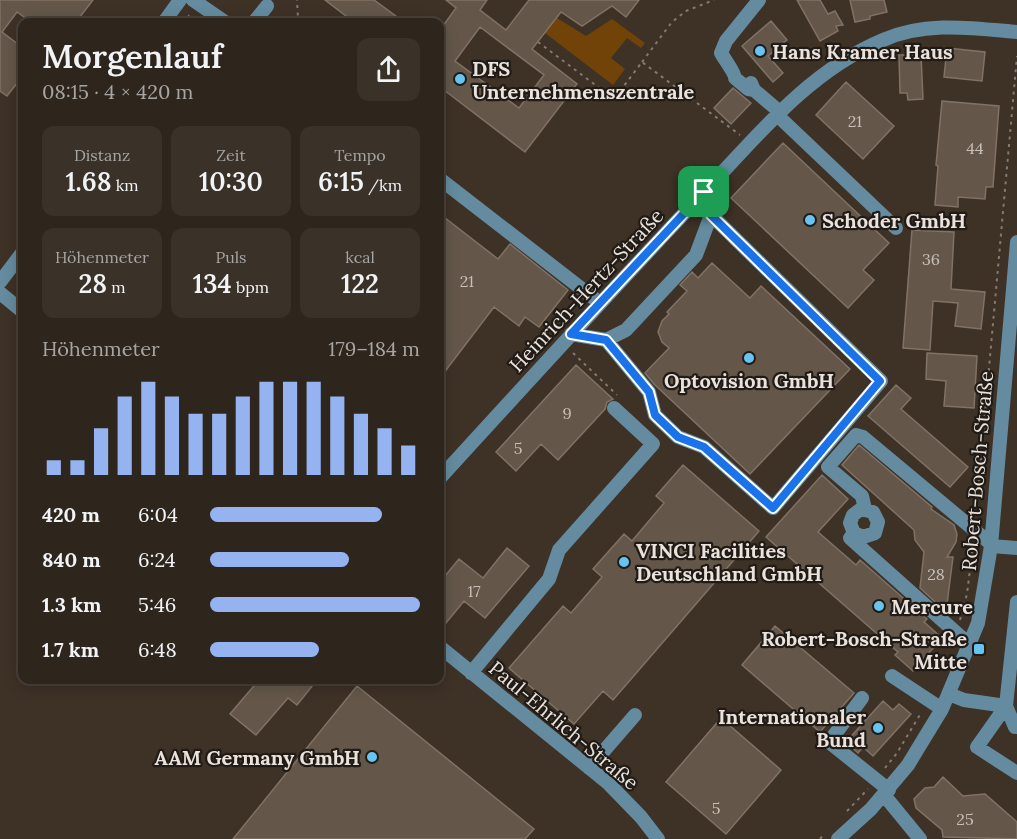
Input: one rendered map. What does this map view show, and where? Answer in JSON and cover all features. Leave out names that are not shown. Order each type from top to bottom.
[{"type":"street","points":[[167,18],[180,0]]},
{"type":"street","points":[[193,0],[219,18]]},
{"type":"street","points":[[759,0],[726,41],[721,53],[726,64],[735,73],[735,78],[748,89],[754,90],[896,228]]},
{"type":"street","points":[[257,18],[267,6]]},
{"type":"street","name":"Heinrich-Hertz-Straße","points":[[444,474],[704,192],[812,83],[845,58],[901,33],[945,27],[1017,32]]},
{"type":"street","points":[[444,182],[600,303]]},
{"type":"street","points":[[606,340],[649,392],[655,415],[678,437],[704,447],[773,508],[880,381],[711,215],[704,192]]},
{"type":"street","points":[[567,339],[606,340],[626,330],[696,255],[711,215]]},
{"type":"street","name":"Robert-Bosch-Straße","points":[[833,835],[886,792],[908,765],[942,709],[970,645],[983,606],[991,545],[1017,242]]},
{"type":"street","points":[[0,282],[18,258]]},
{"type":"street","points":[[0,293],[18,308]]},
{"type":"street","points":[[471,673],[549,579],[558,550],[653,444],[614,408]]},
{"type":"street","points":[[865,509],[862,496],[828,467],[856,435],[863,436],[991,545],[1017,548]]},
{"type":"street","points":[[865,509],[873,512],[878,522],[875,533],[863,537],[854,533],[850,526],[851,519],[856,512],[865,509]]},
{"type":"street","points":[[854,533],[850,538],[970,645]]},
{"type":"street","points":[[1017,602],[1006,706],[977,747],[1017,773]]},
{"type":"street","name":"Paul-Ehrlich-Straße","points":[[444,650],[623,797],[658,839]]},
{"type":"street","points":[[892,676],[942,709]]},
{"type":"street","points":[[949,694],[964,700],[1006,706]]},
{"type":"street","points":[[862,698],[829,742],[876,780],[920,839]]},
{"type":"street","points":[[1006,706],[1017,727]]},
{"type":"street","points":[[589,768],[635,715]]},
{"type":"path","points":[[297,0],[298,18]]},
{"type":"path","points":[[537,42],[614,99],[672,22],[686,10],[714,0]]},
{"type":"path","points":[[957,633],[967,594],[975,531],[1017,56]]},
{"type":"path","points":[[642,62],[728,126]]},
{"type":"path","points":[[567,339],[621,399],[614,408]]},
{"type":"path","points":[[844,813],[876,780],[897,753],[929,700]]},
{"type":"path","points":[[820,839],[833,835]]},
{"type":"shaded area","points":[[557,18],[586,36],[612,19],[645,43],[641,48],[627,38],[611,58],[625,69],[613,85],[545,33]]},
{"type":"building","points":[[0,0],[93,0],[79,18],[25,18],[17,12],[2,32],[18,44],[18,82],[7,96],[0,91]]},
{"type":"building","points":[[325,0],[374,0],[399,18],[349,18]]},
{"type":"building","name":"DFS Unternehmenszentrale","points":[[446,0],[487,0],[480,10],[506,30],[529,0],[639,0],[626,17],[612,6],[582,26],[561,12],[532,49],[577,84],[525,152],[444,90],[444,24],[456,8]],"holes":[[[480,27],[544,75],[519,108],[455,61]]]},
{"type":"building","points":[[797,0],[820,0],[828,14],[835,11],[843,25],[836,26],[838,31],[820,41]]},
{"type":"building","points":[[850,0],[884,0],[887,12],[855,22]]},
{"type":"building","name":"Hans Kramer Haus","points":[[771,21],[787,40],[768,56],[783,73],[773,82],[742,46]]},
{"type":"building","points":[[947,48],[985,52],[982,81],[944,77]]},
{"type":"building","points":[[899,55],[921,55],[923,99],[908,100],[907,93],[900,93]]},
{"type":"building","points":[[846,82],[894,126],[863,159],[816,115]]},
{"type":"building","points":[[733,88],[751,103],[731,124],[714,108]]},
{"type":"building","points":[[942,101],[999,106],[993,187],[986,187],[985,199],[958,197],[958,207],[935,205]]},
{"type":"building","name":"Schoder GmbH","points":[[783,143],[889,243],[863,270],[874,280],[848,308],[731,198]]},
{"type":"building","points":[[444,217],[498,259],[510,244],[568,290],[539,327],[525,317],[519,326],[494,307],[444,373]]},
{"type":"building","points":[[912,230],[954,232],[951,289],[985,292],[981,329],[955,326],[958,303],[933,301],[930,350],[903,348]]},
{"type":"building","name":"Optovision GmbH","points":[[712,263],[750,298],[761,286],[850,369],[750,474],[645,373],[669,348],[662,342],[658,332],[662,321],[669,314],[667,312],[687,291],[680,285],[692,272],[698,278]]},
{"type":"building","points":[[927,353],[977,356],[974,408],[944,406],[946,381],[926,379]]},
{"type":"building","points":[[576,365],[613,399],[607,402],[605,409],[558,460],[541,444],[516,471],[496,452]]},
{"type":"building","points":[[896,385],[911,398],[901,409],[968,467],[950,487],[868,416]]},
{"type":"building","points":[[859,445],[932,507],[931,509],[954,525],[957,534],[956,542],[947,557],[953,557],[946,612],[920,588],[924,552],[915,540],[914,530],[842,465]]},
{"type":"building","points":[[683,465],[759,531],[613,700],[603,691],[574,724],[509,668],[563,606],[571,613],[602,577],[593,569],[624,534],[632,541],[664,503],[656,496]]},
{"type":"building","points":[[822,475],[848,499],[818,532],[856,565],[860,560],[927,619],[924,622],[942,638],[913,671],[895,655],[898,652],[766,537]]},
{"type":"building","points":[[507,548],[529,566],[485,618],[464,601],[446,623],[444,621],[444,577],[459,559],[483,578]]},
{"type":"building","points":[[775,626],[854,693],[820,732],[742,665]]},
{"type":"building","points":[[256,684],[314,684],[297,705],[288,698],[256,735],[230,714]]},
{"type":"building","name":"AAM Germany GmbH","points":[[357,686],[534,829],[525,839],[233,839]]},
{"type":"building","name":"Internationaler Bund","points":[[883,701],[893,710],[899,704],[911,714],[873,756],[863,747],[858,753],[846,742]]},
{"type":"building","points":[[721,718],[781,770],[726,834],[666,782]]},
{"type":"building","points":[[943,777],[963,796],[985,794],[1017,822],[1017,839],[943,837],[942,830],[916,808],[914,799],[925,788],[934,787]]},
{"type":"place","name":"Hans Kramer Haus","points":[[760,51]]},
{"type":"place","name":"DFS Unternehmenszentrale","points":[[460,79]]},
{"type":"place","name":"Schoder GmbH","points":[[810,220]]},
{"type":"place","name":"Optovision GmbH","points":[[749,358]]},
{"type":"place","name":"VINCI Facilities Deutschland GmbH","points":[[624,562]]},
{"type":"place","name":"Mercure","points":[[879,606]]},
{"type":"place","name":"Robert-Bosch-Straße Mitte","points":[[979,649]]},
{"type":"place","name":"Internationaler Bund","points":[[878,728]]},
{"type":"place","name":"AAM Germany GmbH","points":[[372,757]]},
{"type":"route","points":[[704,192],[711,215],[880,381],[773,508],[704,447],[678,437],[655,415],[649,392],[606,340],[571,334],[704,192]]}]
